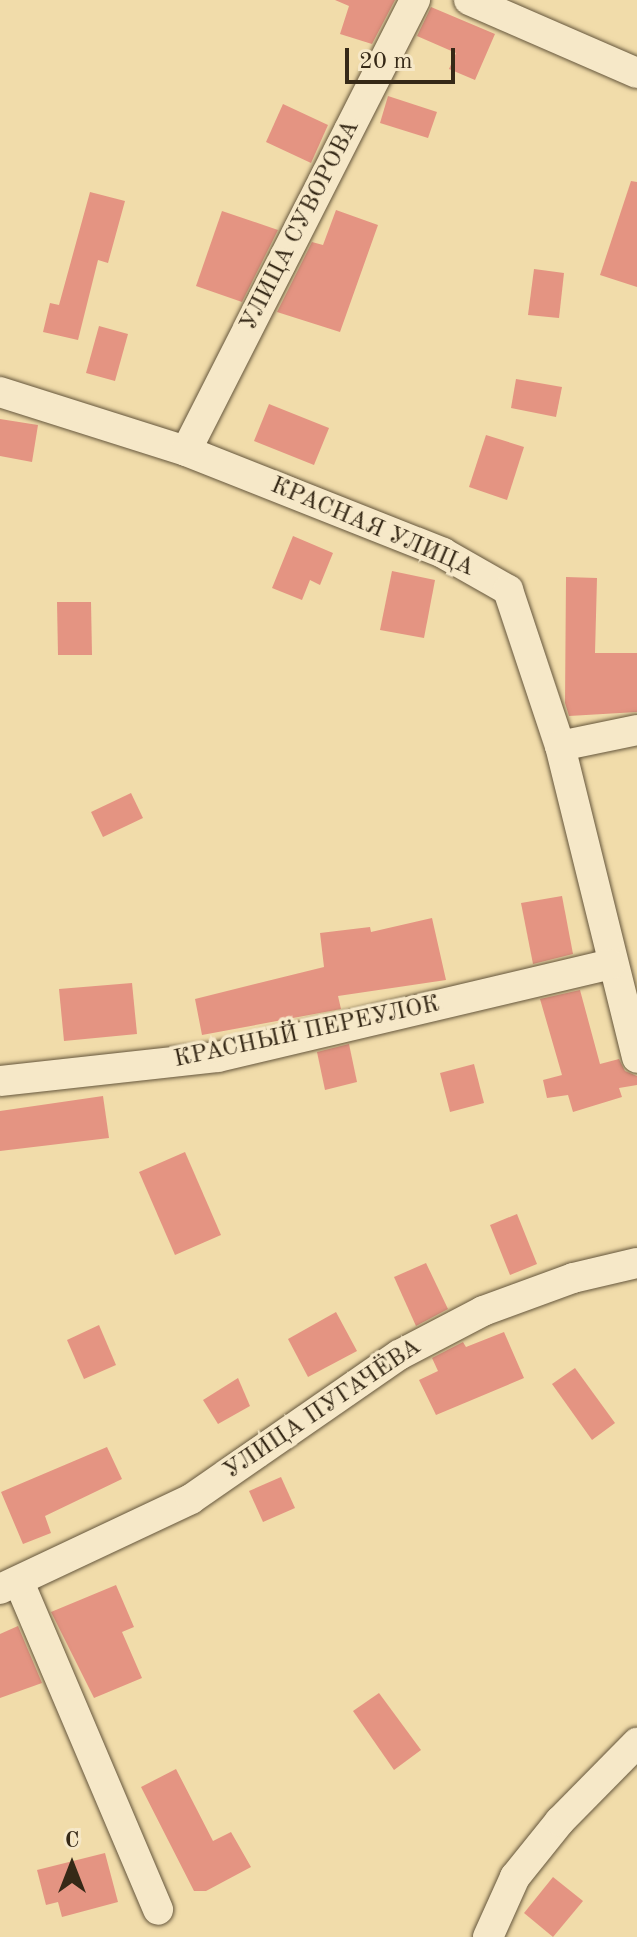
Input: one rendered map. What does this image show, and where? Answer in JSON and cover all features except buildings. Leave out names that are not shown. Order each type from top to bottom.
[{"type":"street","name":"УЛИЦА СУВОРОВА","points":[[186,451],[415,0]]},
{"type":"street","points":[[469,0],[637,73]]},
{"type":"street","name":"КРАСНАЯ УЛИЦА","points":[[0,392],[186,451],[443,553],[508,590],[560,746],[610,964],[634,1041]]},
{"type":"street","points":[[560,746],[637,730]]},
{"type":"street","name":"КРАСНЫЙ ПЕРЕУЛОК","points":[[0,1081],[218,1057],[610,964]]},
{"type":"street","name":"УЛИЦА ПУГАЧЁВА","points":[[158,1910],[10,1586],[191,1499],[399,1355],[469,1318],[573,1278],[637,1263]]},
{"type":"street","points":[[488,1937],[515,1877],[560,1821],[637,1743]]}]
